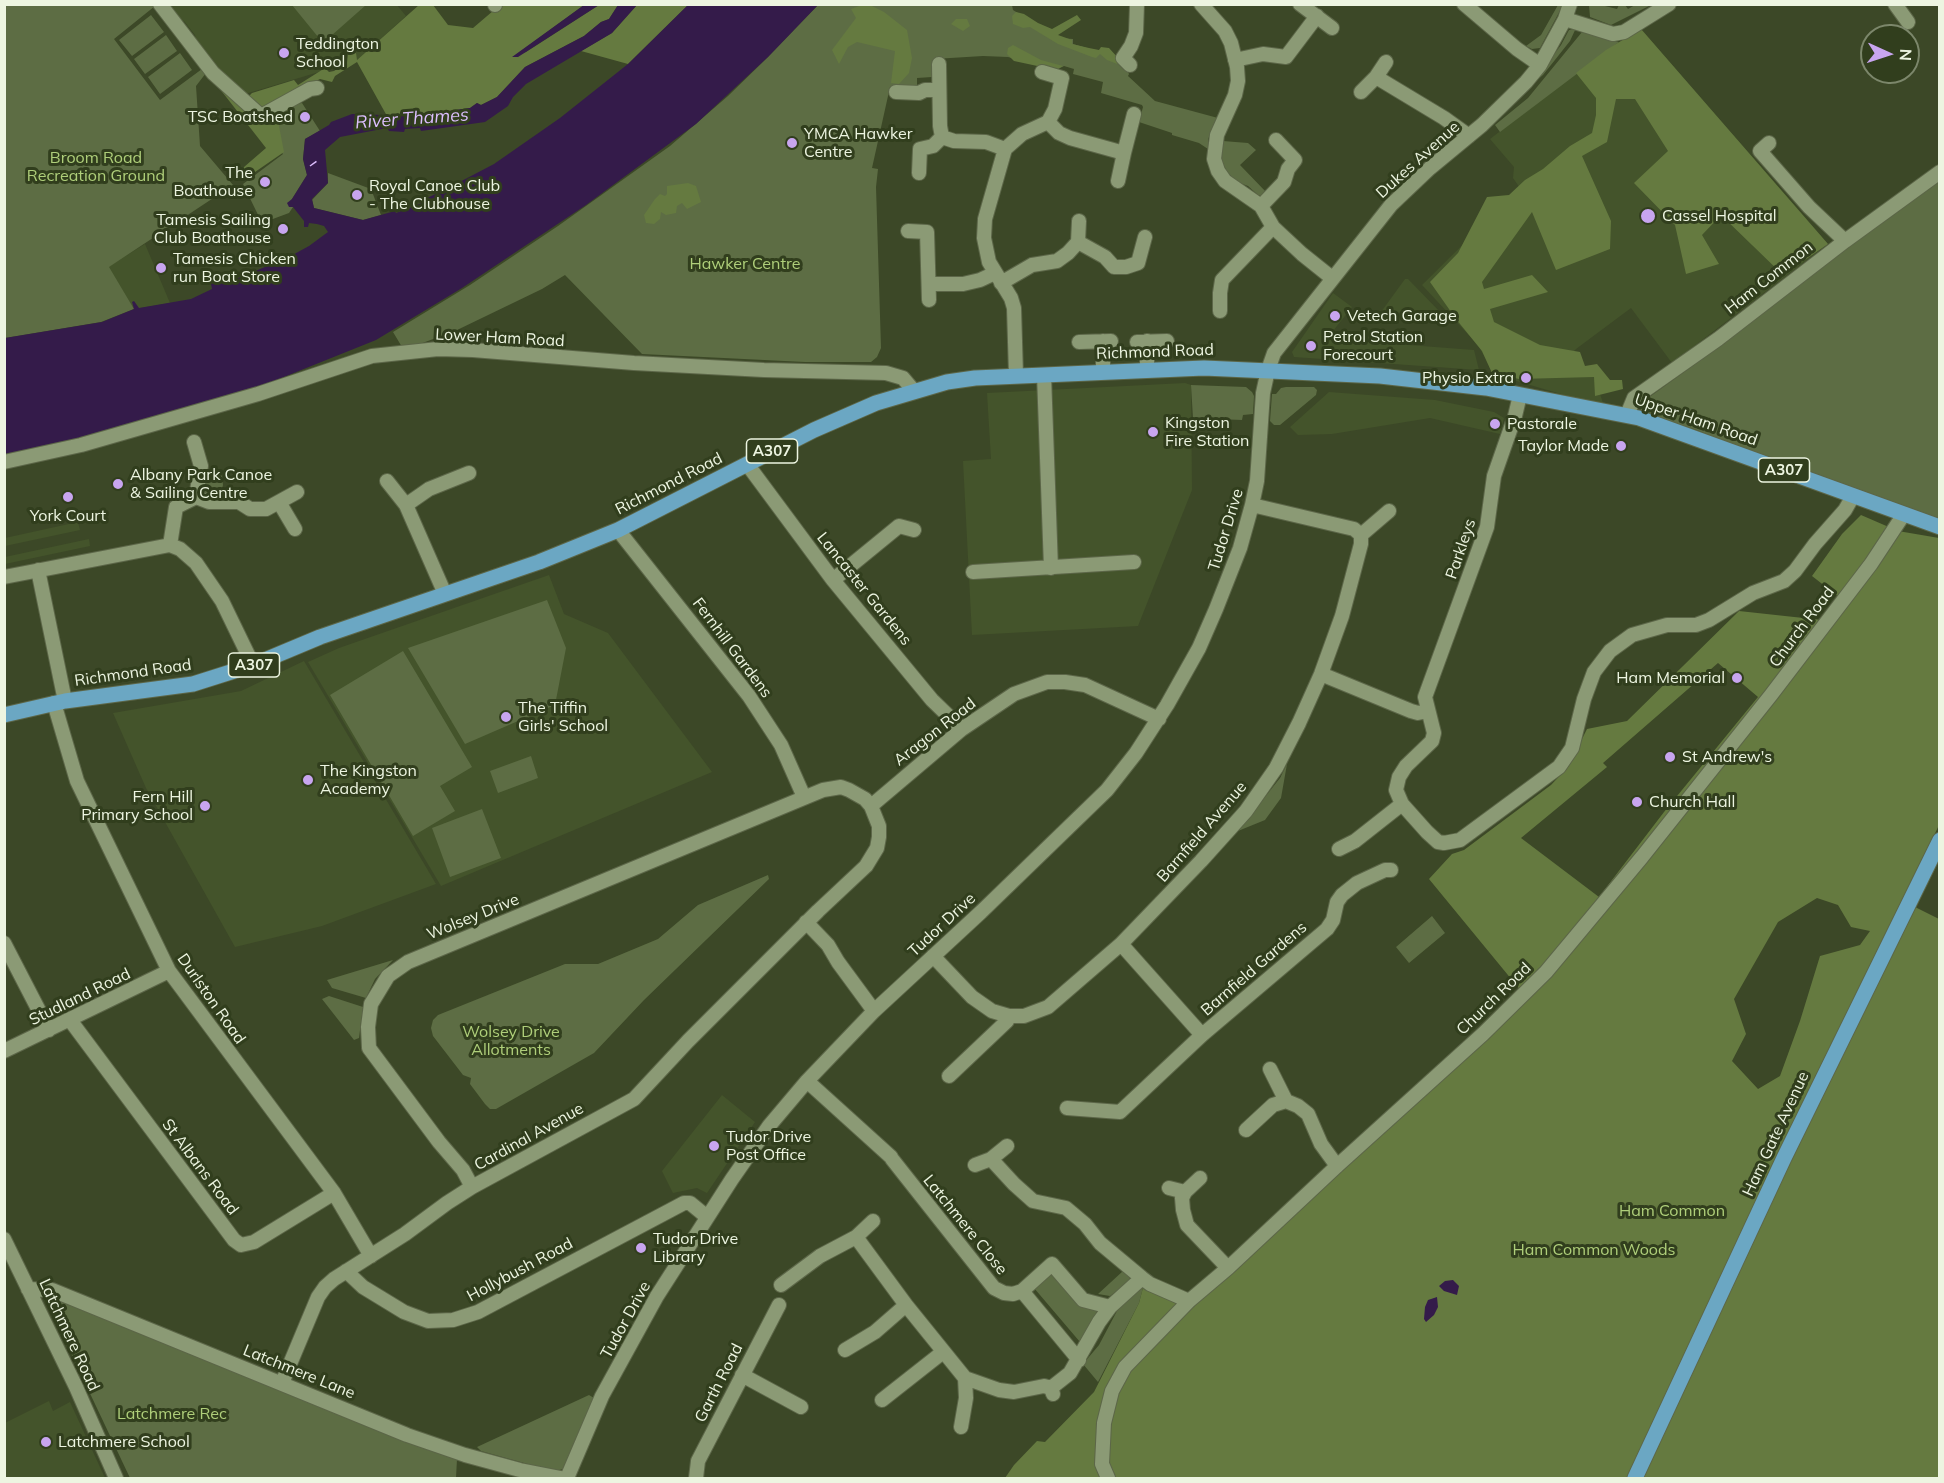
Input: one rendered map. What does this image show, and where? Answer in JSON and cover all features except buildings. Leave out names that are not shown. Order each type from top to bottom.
[{"type":"main road","name":"Richmond Road","points":[[4,715],[59,702],[193,684],[253,665],[320,637],[539,562],[618,530],[814,430],[876,403],[947,382],[1016,375],[1204,368],[1360,374],[1432,381]]},
{"type":"main road","name":"Upper Ham Road","points":[[1432,381],[1627,415],[1940,527]]},
{"type":"main road","name":"Ham Gate Avenue","points":[[1635,1479],[1784,1158],[1940,840]]},
{"type":"street","points":[[159,4],[213,73],[261,116],[310,89],[317,88]]},
{"type":"street","points":[[1123,58],[1136,33],[1137,4]]},
{"type":"street","points":[[1201,4],[1225,31],[1231,43],[1238,81],[1235,95],[1217,135],[1214,159],[1218,171],[1225,181],[1261,206],[1273,227],[1332,278]]},
{"type":"street","points":[[1300,4],[1332,28]]},
{"type":"street","points":[[1464,4],[1517,49],[1540,65]]},
{"type":"street","name":"Dukes Avenue","points":[[1268,370],[1279,345],[1391,205],[1430,168],[1514,96],[1540,65],[1565,19],[1570,4]]},
{"type":"street","points":[[1565,19],[1613,34],[1624,32],[1669,4]]},
{"type":"street","points":[[1895,4],[1908,22]]},
{"type":"street","points":[[1235,60],[1263,54],[1286,57],[1317,16]]},
{"type":"street","points":[[1361,92],[1376,77],[1386,62]]},
{"type":"street","points":[[939,64],[942,137]]},
{"type":"street","points":[[1016,375],[1014,308],[1011,298],[989,262],[984,238],[985,219],[1005,149],[1022,134],[1048,122],[1055,109],[1064,72],[1042,72]]},
{"type":"street","points":[[1376,77],[1444,118],[1469,136]]},
{"type":"street","points":[[896,92],[920,93],[925,90],[939,90]]},
{"type":"street","points":[[1118,181],[1134,114]]},
{"type":"street","points":[[1048,122],[1059,133],[1070,138],[1124,153]]},
{"type":"street","points":[[942,137],[954,141],[986,142],[1005,149]]},
{"type":"street","points":[[919,173],[920,149],[933,146],[942,137]]},
{"type":"street","points":[[1261,206],[1284,182],[1288,169],[1295,160],[1276,140]]},
{"type":"street","points":[[1769,143],[1760,151],[1809,207],[1845,241]]},
{"type":"street","name":"Ham Common","points":[[1627,415],[1634,398],[1718,339],[1845,241],[1940,172]]},
{"type":"street","points":[[930,284],[963,284],[998,278],[1032,265],[1057,261],[1078,242],[1079,221]]},
{"type":"street","points":[[1220,311],[1222,280],[1273,227]]},
{"type":"street","points":[[908,231],[942,231]]},
{"type":"street","points":[[927,232],[929,300]]},
{"type":"street","points":[[1078,242],[1105,257],[1114,267],[1141,268],[1145,237]]},
{"type":"street","points":[[1079,342],[1107,341],[1103,371]]},
{"type":"street","points":[[1147,369],[1142,341],[1167,341]]},
{"type":"street","name":"Lower Ham Road","points":[[4,462],[81,445],[265,392],[355,361],[386,354],[438,349],[764,370],[886,373],[906,381],[910,392]]},
{"type":"street","name":"Tudor Drive","points":[[567,1479],[602,1396],[657,1296],[769,1126],[807,1081],[874,1011],[1107,790],[1159,719],[1185,674],[1216,609],[1240,548],[1252,505],[1259,464],[1263,399],[1268,370]]},
{"type":"street","points":[[1044,375],[1051,568]]},
{"type":"street","name":"Parkleys","points":[[1402,804],[1396,790],[1399,777],[1406,766],[1432,741],[1434,733],[1425,697],[1486,527],[1494,476],[1520,395]]},
{"type":"street","points":[[194,442],[201,466],[196,497]]},
{"type":"street","name":"Lancaster Gardens","points":[[747,465],[833,580],[932,700],[962,729]]},
{"type":"street","points":[[406,505],[429,489],[469,473]]},
{"type":"street","points":[[387,481],[406,505],[445,594]]},
{"type":"street","points":[[170,545],[176,507],[196,497],[209,502],[239,502],[250,509],[266,509],[297,492]]},
{"type":"street","points":[[1339,849],[1355,841],[1402,804],[1438,842],[1449,843],[1460,840],[1559,767],[1572,748],[1584,699],[1594,672],[1610,651],[1632,635],[1667,626],[1703,623],[1753,593],[1784,581],[1795,571],[1845,510],[1853,496]]},
{"type":"street","points":[[279,502],[295,529]]},
{"type":"street","points":[[1252,505],[1354,529],[1361,535],[1389,511]]},
{"type":"street","name":"Church Road","points":[[1108,1479],[1102,1464],[1104,1423],[1112,1391],[1125,1367],[1189,1301],[1483,1034],[1546,972],[1642,857],[1771,694],[1871,564],[1904,514]]},
{"type":"street","points":[[833,580],[900,525],[914,530]]},
{"type":"street","name":"Fernhill Gardens","points":[[618,530],[749,696],[782,745],[804,797]]},
{"type":"street","name":"Barnfield Avenue","points":[[1009,1016],[1024,1016],[1048,1007],[1121,944],[1246,811],[1276,768],[1321,674],[1342,616],[1361,544],[1361,535]]},
{"type":"street","points":[[4,577],[170,545],[180,549],[196,563],[222,601],[253,665]]},
{"type":"street","points":[[973,572],[1134,562]]},
{"type":"street","name":"Durlston Road","points":[[38,570],[59,702],[77,781],[169,971],[334,1193],[371,1256]]},
{"type":"street","points":[[1321,674],[1411,711],[1418,713],[1428,711]]},
{"type":"street","name":"Aragon Road","points":[[871,806],[962,729],[1014,694],[1047,682],[1085,685],[1159,719]]},
{"type":"street","points":[[804,797],[841,787],[856,793],[871,806],[879,826],[877,848],[872,858],[806,922],[828,945],[874,1011]]},
{"type":"street","name":"Wolsey Drive","points":[[472,1187],[464,1170],[439,1142],[369,1048],[368,1027],[371,1004],[388,976],[408,962],[804,797]]},
{"type":"street","name":"Barnfield Gardens","points":[[1067,1108],[1120,1112],[1202,1035],[1327,929],[1333,920],[1337,902],[1342,895],[1358,883],[1385,870],[1391,870]]},
{"type":"street","name":"Cardinal Avenue","points":[[282,1383],[318,1297],[325,1287],[472,1187],[634,1099],[806,922]]},
{"type":"street","points":[[4,942],[49,1030]]},
{"type":"street","name":"Barnfield Gardens","points":[[1121,944],[1202,1035]]},
{"type":"street","points":[[933,956],[972,997],[992,1011],[1009,1016],[1007,1021],[949,1076]]},
{"type":"street","name":"Studland Road","points":[[4,1051],[169,971]]},
{"type":"street","name":"St Albans Road","points":[[70,1020],[234,1240],[241,1245],[254,1242],[334,1193]]},
{"type":"street","points":[[1270,1069],[1286,1101]]},
{"type":"street","name":"Latchmere Close","points":[[807,1081],[891,1158],[994,1288],[1013,1294],[1022,1291]]},
{"type":"street","points":[[1246,1130],[1273,1105],[1286,1101],[1298,1106],[1308,1114],[1321,1144],[1337,1166]]},
{"type":"street","points":[[975,1165],[991,1158],[1007,1146]]},
{"type":"street","points":[[991,1158],[1014,1185],[1033,1201],[1066,1208],[1085,1224],[1100,1243],[1142,1278],[1150,1284],[1189,1301]]},
{"type":"street","points":[[1200,1178],[1182,1198],[1187,1225],[1228,1268]]},
{"type":"street","points":[[1169,1188],[1185,1192]]},
{"type":"street","name":"Hollybush Road","points":[[346,1271],[363,1287],[404,1312],[428,1321],[453,1320],[478,1312],[684,1203],[690,1203],[707,1217]]},
{"type":"street","points":[[782,1285],[820,1256],[856,1237],[873,1221]]},
{"type":"street","points":[[856,1237],[906,1305],[965,1378],[999,1390],[1014,1392],[1044,1386],[1052,1391],[1079,1360],[1099,1322],[1110,1307],[1142,1278]]},
{"type":"street","name":"Latchmere Road","points":[[4,1239],[76,1387],[116,1479]]},
{"type":"street","points":[[1079,1360],[1022,1291],[1052,1264],[1083,1300],[1110,1307]]},
{"type":"street","name":"Latchmere Lane","points":[[28,1289],[52,1290],[407,1434],[465,1455],[561,1479]]},
{"type":"street","name":"Garth Road","points":[[696,1479],[698,1461],[779,1305]]},
{"type":"street","points":[[844,1350],[875,1332],[906,1305]]},
{"type":"street","points":[[882,1400],[943,1352]]},
{"type":"street","points":[[742,1375],[801,1407]]},
{"type":"street","points":[[961,1427],[966,1398],[965,1378]]},
{"type":"shaded area","name":"Teddington School","points":[[396,4],[406,16],[356,61],[245,94],[219,71],[197,46],[195,35],[184,21],[175,18],[165,5]]},
{"type":"shaded area","name":"Cassel Hospital","points":[[1641,29],[1828,244],[1672,363],[1631,308],[1576,349],[1553,375],[1594,376],[1603,403],[1578,399],[1513,380],[1506,377],[1506,372],[1491,370],[1479,346],[1422,285],[1520,188],[1513,178],[1514,167],[1490,139],[1606,50]]},
{"type":"shaded area","points":[[145,244],[170,303],[134,309],[108,267]]},
{"type":"shaded area","points":[[1405,279],[1408,279],[1442,314],[1381,312]]},
{"type":"shaded area","points":[[1333,293],[1352,307],[1333,331],[1330,339],[1474,350],[1479,370],[1294,357],[1292,352]]},
{"type":"shaded area","points":[[1185,383],[1191,385],[1192,490],[1138,626],[972,635],[963,461],[991,459],[987,393]]},
{"type":"shaded area","points":[[1329,392],[1435,400],[1494,412],[1504,418],[1500,434],[1430,418],[1332,434],[1298,435],[1290,427]]},
{"type":"shaded area","points":[[78,522],[80,530],[5,546],[5,538]]},
{"type":"shaded area","points":[[89,539],[90,546],[5,564],[5,557]]},
{"type":"shaded area","name":"The Tiffin Girls' School","points":[[549,575],[564,614],[608,633],[712,772],[441,886],[308,662],[339,648]]},
{"type":"shaded area","points":[[304,661],[436,884],[322,926],[235,947],[146,788],[113,713],[241,691]]},
{"type":"shaded area","points":[[722,1095],[755,1122],[707,1193],[697,1188],[673,1193],[662,1171]]},
{"type":"shaded area","name":"Latchmere School","points":[[49,1401],[53,1411],[70,1402],[105,1478],[5,1478],[5,1423]]},
{"type":"green space","name":"Broom Road Recreation Ground","points":[[4,5],[155,6],[114,39],[160,100],[202,69],[206,73],[196,86],[200,146],[233,185],[109,267],[134,309],[101,322],[5,338]]},
{"type":"green space","points":[[292,5],[366,5],[323,43]]},
{"type":"green space","points":[[419,5],[433,5],[448,25],[473,28],[500,5],[584,5],[513,57],[526,52],[599,5],[618,5],[609,19],[601,22],[584,36],[525,67],[497,97],[481,105],[477,103],[470,108],[414,116],[387,116],[357,62],[335,76],[332,82],[320,79],[261,109],[246,99],[252,93],[294,80],[298,85],[325,68],[329,72],[334,71],[347,62],[348,55],[356,53],[357,60]]},
{"type":"green space","points":[[637,5],[688,5],[628,64],[581,51],[612,33]]},
{"type":"green space","name":"Hawker Centre","points":[[818,5],[1012,5],[1013,10],[1058,38],[1073,39],[1073,44],[1111,55],[1125,66],[1128,76],[1155,101],[1218,118],[1208,139],[1208,149],[1199,143],[1139,122],[1142,105],[1101,93],[1103,82],[1073,74],[1074,69],[1064,66],[1056,70],[1008,57],[934,59],[932,77],[917,78],[917,85],[890,87],[872,168],[878,169],[876,187],[881,348],[877,357],[871,362],[805,362],[642,354],[565,275],[542,289],[455,331],[417,345],[402,347],[393,332],[470,285],[558,226],[670,146],[728,96]]},
{"type":"green space","points":[[1558,5],[1563,5],[1540,48],[1532,49],[1526,46],[1541,35]]},
{"type":"green space","points":[[1589,5],[1617,9],[1619,5],[1625,5],[1628,9],[1635,5],[1651,5],[1611,25],[1590,17]]},
{"type":"green space","points":[[859,6],[872,6],[884,12],[907,30],[912,58],[909,73],[899,84],[891,83],[895,51],[857,42],[848,47],[839,64],[832,50],[856,18],[851,9]]},
{"type":"green space","points":[[1016,12],[1052,29],[1077,15],[1081,20],[1058,35],[1072,40],[1072,44],[1099,50],[1101,47],[1109,48],[1119,59],[1120,65],[1107,60],[1100,54],[1096,58],[1058,44],[1030,27],[1023,28],[1013,24],[1012,16]]},
{"type":"green space","points":[[151,15],[164,32],[132,56],[119,40]]},
{"type":"green space","points":[[956,19],[967,19],[970,26],[963,31],[951,24]]},
{"type":"green space","points":[[1576,28],[1570,41],[1543,75],[1529,87],[1561,45],[1569,30]]},
{"type":"green space","points":[[1641,29],[1828,244],[1783,275],[1721,215],[1702,235],[1719,264],[1686,274],[1675,225],[1634,183],[1668,151],[1635,99],[1616,99],[1607,142],[1582,156],[1611,221],[1610,249],[1556,270],[1532,212],[1482,282],[1484,289],[1532,275],[1548,292],[1490,309],[1494,322],[1540,345],[1580,352],[1585,366],[1597,364],[1610,380],[1622,380],[1623,389],[1595,396],[1594,377],[1519,379],[1492,373],[1482,351],[1430,282],[1458,253],[1487,197],[1509,195],[1570,146],[1592,133],[1596,115],[1596,98],[1576,73],[1606,50]]},
{"type":"green space","points":[[1582,32],[1619,42],[1500,132],[1495,125],[1528,98]]},
{"type":"green space","points":[[166,35],[177,51],[145,74],[134,59]]},
{"type":"green space","points":[[1013,45],[1041,60],[1063,66],[1056,70],[1014,61],[1007,54],[1008,48]]},
{"type":"green space","points":[[180,53],[192,70],[160,94],[148,77]]},
{"type":"green space","points":[[216,84],[262,119],[289,103],[288,111],[279,126],[284,152],[242,181],[244,167],[266,148]]},
{"type":"green space","points":[[302,103],[320,131],[305,139],[303,159],[307,175],[292,199],[289,207],[293,207],[289,213],[262,223],[243,184],[283,154],[258,123],[292,104]]},
{"type":"green space","points":[[1223,141],[1248,143],[1256,150],[1240,165],[1267,193],[1264,197],[1248,186],[1237,182],[1227,172],[1221,159]]},
{"type":"green space","points":[[328,173],[371,189],[381,215],[363,220],[314,208],[312,200],[328,183]]},
{"type":"green space","points":[[1939,179],[1939,522],[1774,463],[1697,430],[1640,412],[1641,409],[1637,406],[1720,346],[1853,242]]},
{"type":"green space","points":[[688,183],[696,186],[701,202],[687,209],[682,203],[677,206],[676,213],[666,215],[661,212],[660,219],[654,224],[646,223],[644,215],[660,194],[665,196],[667,194],[667,186]]},
{"type":"green space","points":[[1191,385],[1246,387],[1254,396],[1253,414],[1243,415],[1242,420],[1193,418]]},
{"type":"green space","points":[[1286,387],[1314,387],[1317,390],[1316,395],[1280,425],[1274,425],[1270,421],[1272,394]]},
{"type":"green space","points":[[218,473],[222,476],[223,485],[220,497],[202,495],[201,480]]},
{"type":"green space","name":"Ham Common Woods","points":[[1861,515],[1898,531],[1939,538],[1939,825],[1903,901],[1939,919],[1939,1478],[1005,1478],[1037,1441],[1045,1442],[1094,1392],[1139,1303],[1144,1284],[1189,1308],[1526,997],[1429,879],[1452,854],[1464,850],[1551,785],[1568,767],[1587,729],[1627,721],[1739,611],[1831,621],[1844,601],[1812,576],[1842,534]],"holes":[[[1718,663],[1758,697],[1664,812],[1599,897],[1521,838],[1607,767],[1603,763]],[[1817,898],[1838,905],[1851,927],[1870,931],[1860,945],[1820,956],[1780,1076],[1758,1089],[1732,1061],[1746,1034],[1734,999],[1778,922]]]},
{"type":"green space","points":[[547,600],[566,648],[555,705],[465,744],[408,648]]},
{"type":"green space","points":[[403,651],[472,767],[440,786],[455,811],[413,836],[330,695]]},
{"type":"green space","points":[[531,756],[538,778],[498,793],[490,771]]},
{"type":"green space","points":[[1287,764],[1281,798],[1265,820],[1238,831],[1280,778]]},
{"type":"green space","points":[[482,809],[501,858],[450,877],[432,828]]},
{"type":"green space","name":"Wolsey Drive Allotments","points":[[768,875],[769,879],[644,1000],[594,1053],[496,1109],[490,1109],[485,1104],[470,1084],[471,1078],[463,1075],[433,1036],[431,1028],[433,1020],[438,1015],[565,964],[598,964],[658,939],[698,905]]},
{"type":"green space","points":[[1432,916],[1445,933],[1409,963],[1396,947]]},
{"type":"green space","points":[[393,960],[375,979],[366,998],[332,988],[327,980]]},
{"type":"green space","points":[[329,996],[363,1007],[359,1038],[354,1040],[322,999]]},
{"type":"green space","points":[[1052,1269],[1099,1308],[1080,1342],[1034,1288]]},
{"type":"green space","points":[[1123,1271],[1131,1277],[1125,1285],[1110,1296],[1098,1294]]},
{"type":"green space","points":[[1144,1284],[1139,1303],[1098,1382],[1083,1364],[1099,1345],[1117,1311]]},
{"type":"green space","name":"Latchmere Rec","points":[[63,1300],[457,1459],[456,1478],[130,1478],[51,1311]]},
{"type":"green space","points":[[589,1395],[594,1398],[563,1469],[556,1471],[542,1468],[481,1451],[477,1447]]},
{"type":"water","points":[[584,5],[599,5],[518,57],[512,57]]},
{"type":"water","name":"River Thames","points":[[618,5],[637,5],[612,33],[526,84],[513,97],[508,106],[485,122],[421,131],[420,128],[405,129],[404,132],[389,131],[387,128],[340,137],[325,150],[328,183],[312,199],[314,208],[363,220],[395,211],[396,213],[422,203],[425,199],[444,190],[450,190],[452,186],[494,164],[560,118],[628,64],[688,5],[818,5],[768,57],[696,124],[586,205],[462,288],[376,340],[259,387],[97,435],[5,457],[5,338],[102,322],[134,309],[132,302],[134,301],[139,308],[191,299],[212,289],[211,284],[223,278],[226,283],[287,258],[328,232],[324,226],[317,224],[309,223],[308,227],[304,227],[304,221],[287,203],[307,175],[303,159],[305,139],[331,122],[352,114],[414,116],[470,108],[477,103],[481,105],[497,97],[525,67],[584,36],[601,22],[609,19]]},
{"type":"water","points":[[1453,1280],[1459,1286],[1457,1295],[1444,1291],[1439,1286],[1445,1281]]},
{"type":"water","points":[[1437,1297],[1438,1307],[1434,1315],[1426,1322],[1425,1307],[1428,1300]]},
{"type":"ferry route","points":[[310,166],[321,158]]},
{"type":"place","name":"Teddington School","points":[[284,53]]},
{"type":"place","name":"TSC Boatshed","points":[[305,117]]},
{"type":"place","name":"YMCA Hawker Centre","points":[[792,143]]},
{"type":"place","name":"The Boathouse","points":[[265,182]]},
{"type":"place","name":"Royal Canoe Club - The Clubhouse","points":[[357,195]]},
{"type":"place","name":"Cassel Hospital","points":[[1648,216]]},
{"type":"place","name":"Tamesis Sailing Club Boathouse","points":[[283,229]]},
{"type":"place","name":"Tamesis Chicken run Boat Store","points":[[161,268]]},
{"type":"place","name":"Vetech Garage","points":[[1335,316]]},
{"type":"place","name":"Petrol Station Forecourt","points":[[1311,346]]},
{"type":"place","name":"Physio Extra","points":[[1526,378]]},
{"type":"place","name":"Pastorale","points":[[1495,424]]},
{"type":"place","name":"Kingston Fire Station","points":[[1153,432]]},
{"type":"place","name":"Taylor Made","points":[[1621,446]]},
{"type":"place","name":"Albany Park Canoe & Sailing Centre","points":[[118,484]]},
{"type":"place","name":"York Court","points":[[68,497]]},
{"type":"place","name":"Ham Memorial","points":[[1737,678]]},
{"type":"place","name":"The Tiffin Girls' School","points":[[506,717]]},
{"type":"place","name":"St Andrew's","points":[[1670,757]]},
{"type":"place","name":"The Kingston Academy","points":[[308,780]]},
{"type":"place","name":"Church Hall","points":[[1637,802]]},
{"type":"place","name":"Fern Hill Primary School","points":[[205,806]]},
{"type":"place","name":"Tudor Drive Post Office","points":[[714,1146]]},
{"type":"place","name":"Tudor Drive Library","points":[[641,1248]]},
{"type":"place","name":"Latchmere School","points":[[46,1442]]}]
